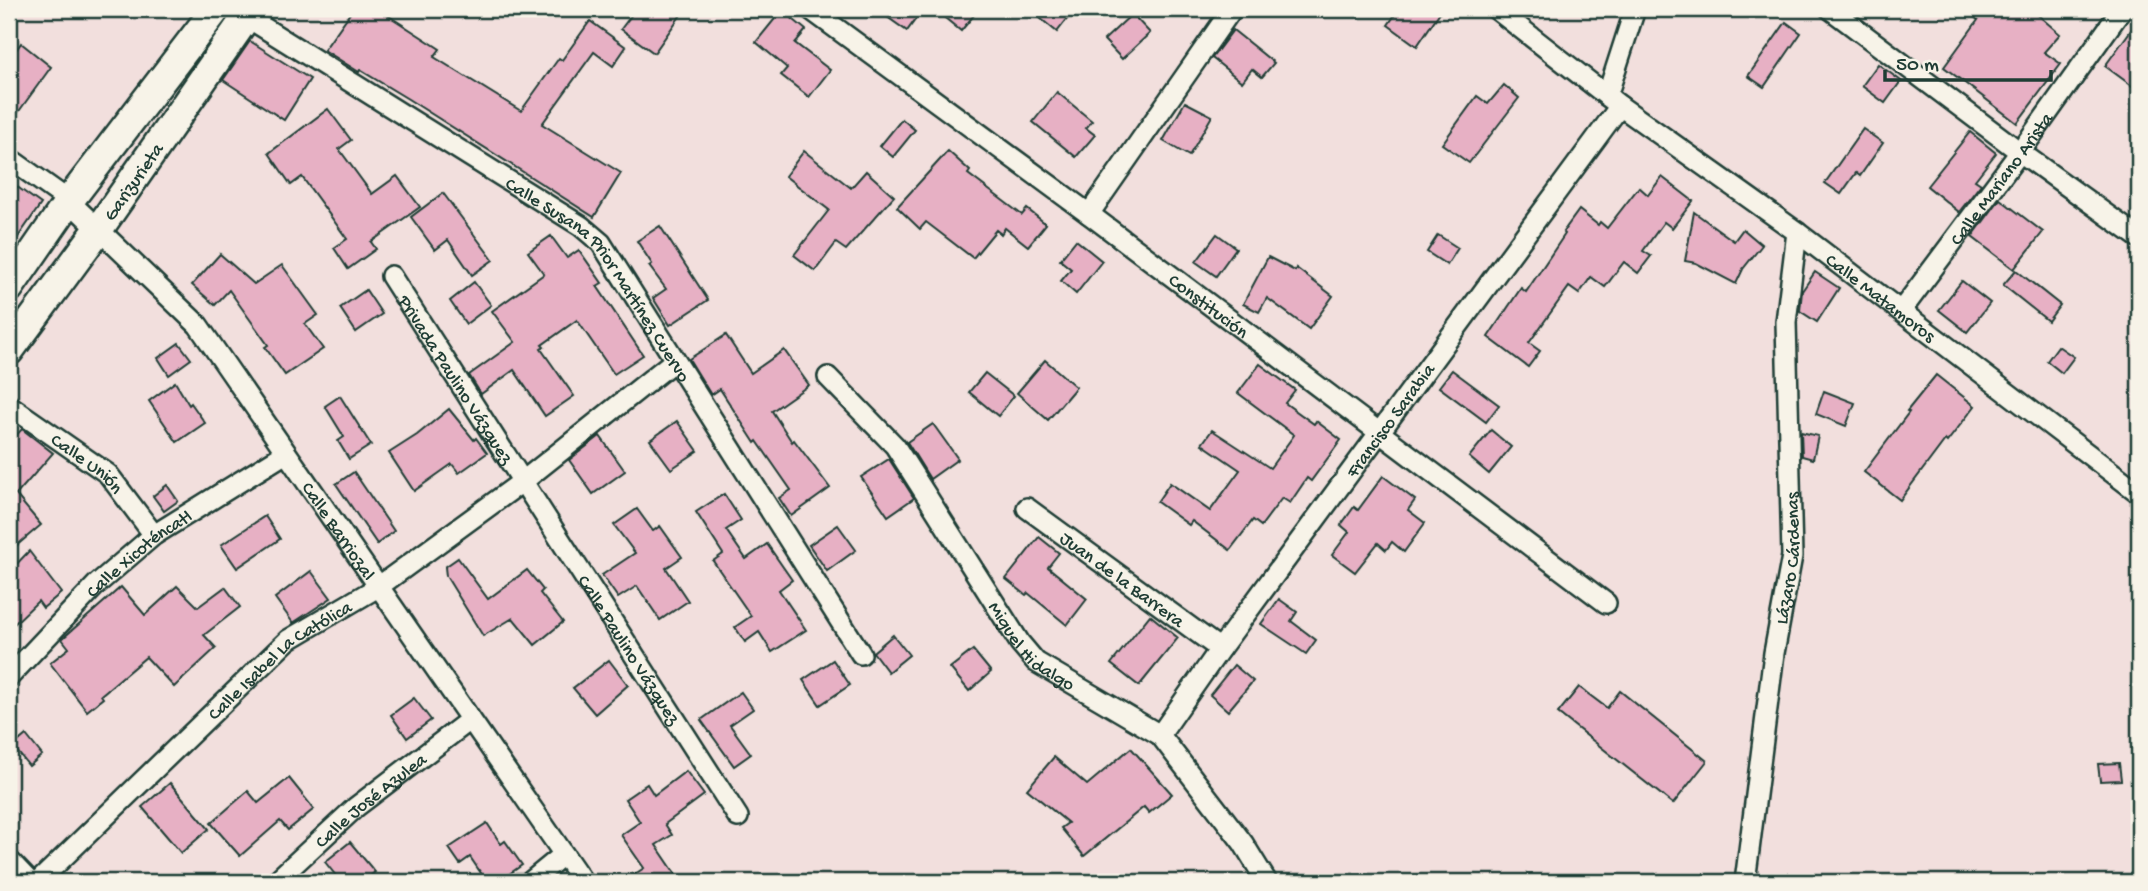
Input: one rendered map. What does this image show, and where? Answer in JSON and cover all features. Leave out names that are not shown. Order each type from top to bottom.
[{"type":"main road","name":"Garizurieta","points":[[9,288],[69,201],[216,9]]},
{"type":"main road","name":"Garizurieta","points":[[9,351],[98,230],[244,11]]},
{"type":"street","name":"Constitución","points":[[810,9],[1089,214],[1606,603]]},
{"type":"street","points":[[1089,214],[1232,9]]},
{"type":"street","name":"Calle Matamoros","points":[[1496,9],[1613,101],[1797,232],[2139,493]]},
{"type":"street","name":"Francisco Sarabia","points":[[1160,735],[1379,434],[1613,101],[1634,9]]},
{"type":"street","points":[[1830,9],[2139,238]]},
{"type":"street","name":"Calle Mariano Arista","points":[[1901,311],[2020,152],[2122,9]]},
{"type":"street","name":"Calle Susana Prior Martínez Cuervo","points":[[244,11],[581,226],[601,243],[861,654]]},
{"type":"street","name":"Calle Barriozal","points":[[9,158],[69,201],[198,325],[583,882]]},
{"type":"street","name":"Lázaro Cárdenas","points":[[1745,882],[1774,653],[1792,556],[1786,322],[1797,232]]},
{"type":"street","name":"Privada Paulino Vázquez","points":[[391,276],[522,482]]},
{"type":"street","name":"Calle Isabel La Católica","points":[[38,882],[288,640],[378,587],[522,482],[674,361]]},
{"type":"street","name":"Miguel Hidalgo","points":[[828,377],[895,446],[1020,643],[1036,662],[1160,735],[1243,843],[1266,882]]},
{"type":"street","name":"Calle Unión","points":[[9,405],[108,474],[154,536]]},
{"type":"street","name":"Calle Xicoténcatl","points":[[9,677],[97,584],[154,536],[286,453]]},
{"type":"street","name":"Calle Paulino Vázquez","points":[[522,482],[738,817]]},
{"type":"street","name":"Juan de la Barrera","points":[[1027,508],[1220,649]]},
{"type":"street","name":"Calle José Azulea","points":[[275,882],[356,807],[470,720]]},
{"type":"street","points":[[530,882],[563,855]]},
{"type":"street","points":[[9,860],[30,882]]},
{"type":"building","points":[[353,9],[378,9],[440,49],[434,57],[521,111],[590,21],[626,47],[613,66],[594,52],[542,124],[621,173],[594,217],[408,99],[324,50]]},
{"type":"building","points":[[636,9],[685,9],[654,53],[621,29]]},
{"type":"building","points":[[876,9],[923,9],[907,31]]},
{"type":"building","points":[[934,9],[979,9],[961,31]]},
{"type":"building","points":[[1029,9],[1056,9],[1068,18],[1057,32]]},
{"type":"building","points":[[1399,9],[1442,9],[1417,46],[1388,25]]},
{"type":"building","points":[[1963,9],[2031,9],[2060,34],[2044,52],[2061,64],[2017,123],[1944,67],[1978,20]]},
{"type":"building","points":[[782,10],[806,30],[795,43],[830,70],[809,97],[781,75],[787,68],[756,42]]},
{"type":"building","points":[[1132,14],[1150,33],[1122,59],[1104,40]]},
{"type":"building","points":[[2139,19],[2139,91],[2105,66]]},
{"type":"building","points":[[1786,22],[1801,33],[1764,87],[1748,76]]},
{"type":"building","points":[[1233,30],[1274,63],[1262,77],[1252,69],[1242,82],[1212,58]]},
{"type":"building","points":[[250,41],[310,79],[284,120],[223,80]]},
{"type":"building","points":[[21,43],[51,67],[9,125],[9,60]]},
{"type":"building","points":[[1878,64],[1901,81],[1885,103],[1862,86]]},
{"type":"building","points":[[1504,85],[1519,98],[1469,163],[1442,144],[1477,96],[1488,104]]},
{"type":"building","points":[[1057,92],[1092,121],[1086,128],[1095,135],[1076,157],[1033,122]]},
{"type":"building","points":[[1185,102],[1212,116],[1189,156],[1163,141]]},
{"type":"building","points":[[328,109],[351,140],[339,149],[372,194],[397,176],[420,207],[371,242],[376,249],[348,269],[334,248],[347,239],[302,177],[291,185],[269,153]]},
{"type":"building","points":[[902,119],[915,130],[893,157],[880,146]]},
{"type":"building","points":[[1863,129],[1883,143],[1860,176],[1856,173],[1841,194],[1825,183]]},
{"type":"building","points":[[1970,132],[1996,153],[1975,180],[1981,184],[1959,212],[1927,186]]},
{"type":"building","points":[[804,151],[851,188],[866,171],[894,196],[846,250],[836,243],[815,271],[794,255],[829,210],[785,176]]},
{"type":"building","points":[[948,151],[970,171],[968,174],[1022,215],[1027,209],[1046,224],[1028,246],[1005,228],[1001,234],[996,230],[973,258],[926,222],[920,229],[897,207]]},
{"type":"building","points":[[1662,177],[1693,201],[1672,228],[1664,222],[1643,251],[1651,256],[1638,273],[1624,262],[1605,287],[1591,277],[1579,294],[1569,287],[1529,343],[1540,351],[1528,367],[1488,337],[1521,288],[1526,292],[1579,210],[1598,225],[1600,222],[1607,228],[1639,187],[1648,195]]},
{"type":"building","points":[[9,181],[41,204],[9,250]]},
{"type":"building","points":[[443,193],[493,260],[472,275],[448,240],[435,250],[411,217]]},
{"type":"building","points":[[2000,199],[2043,232],[2014,269],[1972,237]]},
{"type":"building","points":[[1694,212],[1734,241],[1743,229],[1762,245],[1743,269],[1736,284],[1696,263],[1685,261]]},
{"type":"building","points":[[660,226],[708,300],[670,325],[653,298],[666,289],[649,266],[652,264],[637,241]]},
{"type":"building","points":[[1217,234],[1236,248],[1216,276],[1196,262]]},
{"type":"building","points":[[1438,235],[1458,248],[1447,265],[1427,252]]},
{"type":"building","points":[[551,236],[567,258],[579,250],[602,283],[597,286],[643,355],[614,374],[577,320],[542,345],[544,347],[541,349],[574,396],[545,416],[514,370],[481,394],[469,375],[515,342],[492,311],[544,274],[528,252]]},
{"type":"building","points":[[1076,240],[1102,261],[1076,294],[1061,281],[1071,269],[1060,260]]},
{"type":"building","points":[[220,254],[254,284],[282,265],[318,315],[305,324],[323,349],[285,375],[265,347],[268,345],[229,290],[215,305],[192,285]]},
{"type":"building","points":[[1268,257],[1295,271],[1296,268],[1333,296],[1309,329],[1267,298],[1259,312],[1243,304]]},
{"type":"building","points":[[2016,270],[2060,305],[2048,321],[2003,285]]},
{"type":"building","points":[[1815,272],[1839,288],[1817,322],[1800,311],[1802,291]]},
{"type":"building","points":[[1962,281],[1990,303],[1967,332],[1939,310]]},
{"type":"building","points":[[474,282],[491,305],[466,324],[450,301]]},
{"type":"building","points":[[366,290],[382,314],[356,332],[340,308]]},
{"type":"building","points":[[726,335],[751,373],[784,350],[809,385],[772,411],[792,442],[794,440],[830,488],[791,516],[779,498],[791,490],[757,441],[755,443],[720,389],[711,395],[689,359]]},
{"type":"building","points":[[179,343],[191,359],[169,375],[158,358]]},
{"type":"building","points":[[2058,346],[2074,357],[2062,373],[2047,361]]},
{"type":"building","points":[[1045,360],[1076,387],[1048,420],[1017,393]]},
{"type":"building","points":[[1260,364],[1295,390],[1285,403],[1341,440],[1311,481],[1307,478],[1290,503],[1282,498],[1261,526],[1253,520],[1230,550],[1192,521],[1189,525],[1157,502],[1170,483],[1210,511],[1240,470],[1202,444],[1212,430],[1270,468],[1294,435],[1238,393]]},
{"type":"building","points":[[1452,370],[1499,405],[1486,422],[1439,387]]},
{"type":"building","points":[[985,373],[1014,396],[998,416],[969,392]]},
{"type":"building","points":[[1936,375],[1975,406],[1947,442],[1945,440],[1900,500],[1864,472]]},
{"type":"building","points":[[175,382],[189,405],[191,403],[205,423],[177,442],[149,401]]},
{"type":"building","points":[[1824,391],[1855,403],[1846,426],[1816,414]]},
{"type":"building","points":[[340,396],[371,445],[349,459],[338,441],[344,437],[325,406]]},
{"type":"building","points":[[449,409],[487,453],[459,473],[452,464],[414,491],[389,453]]},
{"type":"building","points":[[677,421],[698,451],[671,469],[650,440]]},
{"type":"building","points":[[933,424],[958,459],[930,479],[907,442]]},
{"type":"building","points":[[22,429],[53,453],[16,495],[41,525],[9,552],[9,443]]},
{"type":"building","points":[[1491,430],[1511,447],[1489,474],[1469,457]]},
{"type":"building","points":[[1801,432],[1818,436],[1813,459],[1802,456]]},
{"type":"building","points":[[600,436],[625,471],[593,494],[569,460]]},
{"type":"building","points":[[889,459],[914,498],[888,516],[861,477]]},
{"type":"building","points":[[354,472],[394,531],[377,544],[336,484]]},
{"type":"building","points":[[1383,476],[1415,500],[1408,510],[1425,523],[1404,552],[1392,542],[1386,550],[1378,543],[1355,572],[1332,555],[1349,532],[1341,525],[1354,507],[1358,510]]},
{"type":"building","points":[[167,485],[178,501],[164,511],[153,496]]},
{"type":"building","points":[[724,494],[741,520],[726,530],[746,559],[767,544],[792,580],[779,590],[806,630],[772,652],[759,632],[745,642],[735,627],[751,616],[713,561],[723,554],[696,512]]},
{"type":"building","points":[[637,509],[653,531],[660,526],[682,557],[666,568],[688,601],[660,620],[637,586],[618,598],[602,575],[635,553],[614,525]]},
{"type":"building","points":[[265,516],[280,539],[237,568],[221,545]]},
{"type":"building","points":[[838,525],[856,550],[827,571],[809,545]]},
{"type":"building","points":[[1039,537],[1059,553],[1048,567],[1087,599],[1067,625],[1006,579]]},
{"type":"building","points":[[29,551],[61,593],[43,608],[38,601],[9,629],[9,572]]},
{"type":"building","points":[[458,558],[488,599],[527,570],[543,590],[540,593],[563,622],[535,645],[513,618],[483,636],[446,576],[445,567]]},
{"type":"building","points":[[311,571],[331,598],[293,623],[275,598]]},
{"type":"building","points":[[177,586],[198,607],[225,587],[240,607],[204,635],[216,648],[174,687],[146,657],[101,695],[103,698],[87,711],[50,663],[69,648],[62,639],[121,587],[145,615]]},
{"type":"building","points":[[1279,599],[1297,612],[1291,621],[1316,640],[1306,654],[1261,624]]},
{"type":"building","points":[[1150,615],[1178,638],[1139,686],[1111,664]]},
{"type":"building","points":[[893,635],[909,655],[888,672],[873,652]]},
{"type":"building","points":[[973,650],[991,672],[969,691],[950,668]]},
{"type":"building","points":[[609,660],[628,685],[595,714],[573,688]]},
{"type":"building","points":[[833,660],[850,685],[820,705],[803,680]]},
{"type":"building","points":[[1234,665],[1253,681],[1228,711],[1210,695]]},
{"type":"building","points":[[1579,687],[1607,708],[1620,691],[1707,761],[1673,804],[1558,713]]},
{"type":"building","points":[[741,692],[753,709],[730,725],[751,754],[734,766],[701,720]]},
{"type":"building","points":[[414,698],[431,720],[407,738],[391,715]]},
{"type":"building","points":[[26,735],[42,755],[29,766],[13,746]]},
{"type":"building","points":[[1131,748],[1172,794],[1149,813],[1144,807],[1084,856],[1061,828],[1068,823],[1027,789],[1054,757],[1087,785]]},
{"type":"building","points":[[2119,763],[2121,780],[2100,781],[2098,764]]},
{"type":"building","points":[[686,771],[704,795],[665,824],[672,835],[656,845],[681,882],[623,882],[644,868],[621,835],[640,822],[625,799],[647,784],[654,795]]},
{"type":"building","points":[[289,778],[314,809],[288,830],[280,821],[240,856],[211,823],[248,791],[258,803]]},
{"type":"building","points":[[170,783],[209,829],[181,853],[142,807]]},
{"type":"building","points":[[487,823],[501,844],[505,841],[522,865],[498,882],[487,882],[470,857],[460,864],[449,848]]},
{"type":"building","points":[[350,842],[375,872],[363,882],[341,882],[325,862]]}]
